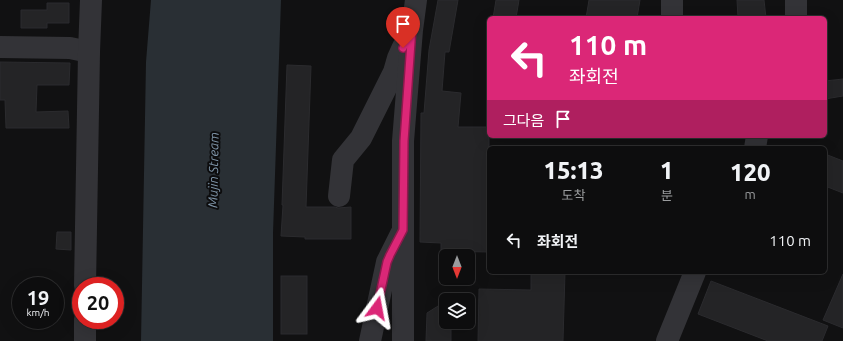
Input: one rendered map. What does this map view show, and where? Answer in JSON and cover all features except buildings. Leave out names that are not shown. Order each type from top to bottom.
[{"type":"street","points":[[85,277],[91,0]]},
{"type":"street","points":[[403,341],[404,141],[412,28],[416,0]]},
{"type":"street","points":[[672,0],[672,16]]},
{"type":"street","points":[[796,0],[796,16]]},
{"type":"street","points":[[339,196],[343,160],[361,138],[394,72],[398,58],[412,28]]},
{"type":"street","points":[[0,47],[70,48],[89,52]]},
{"type":"street","points":[[370,341],[387,262],[403,230]]},
{"type":"street","points":[[667,341],[694,274]]},
{"type":"street","points":[[85,329],[85,341]]},
{"type":"water","name":"Mujin Stream","points":[[151,0],[281,0],[273,233],[273,341],[141,341],[146,62]]},
{"type":"route","points":[[377,308],[387,262],[403,230],[404,141],[412,28],[403,48]]}]
